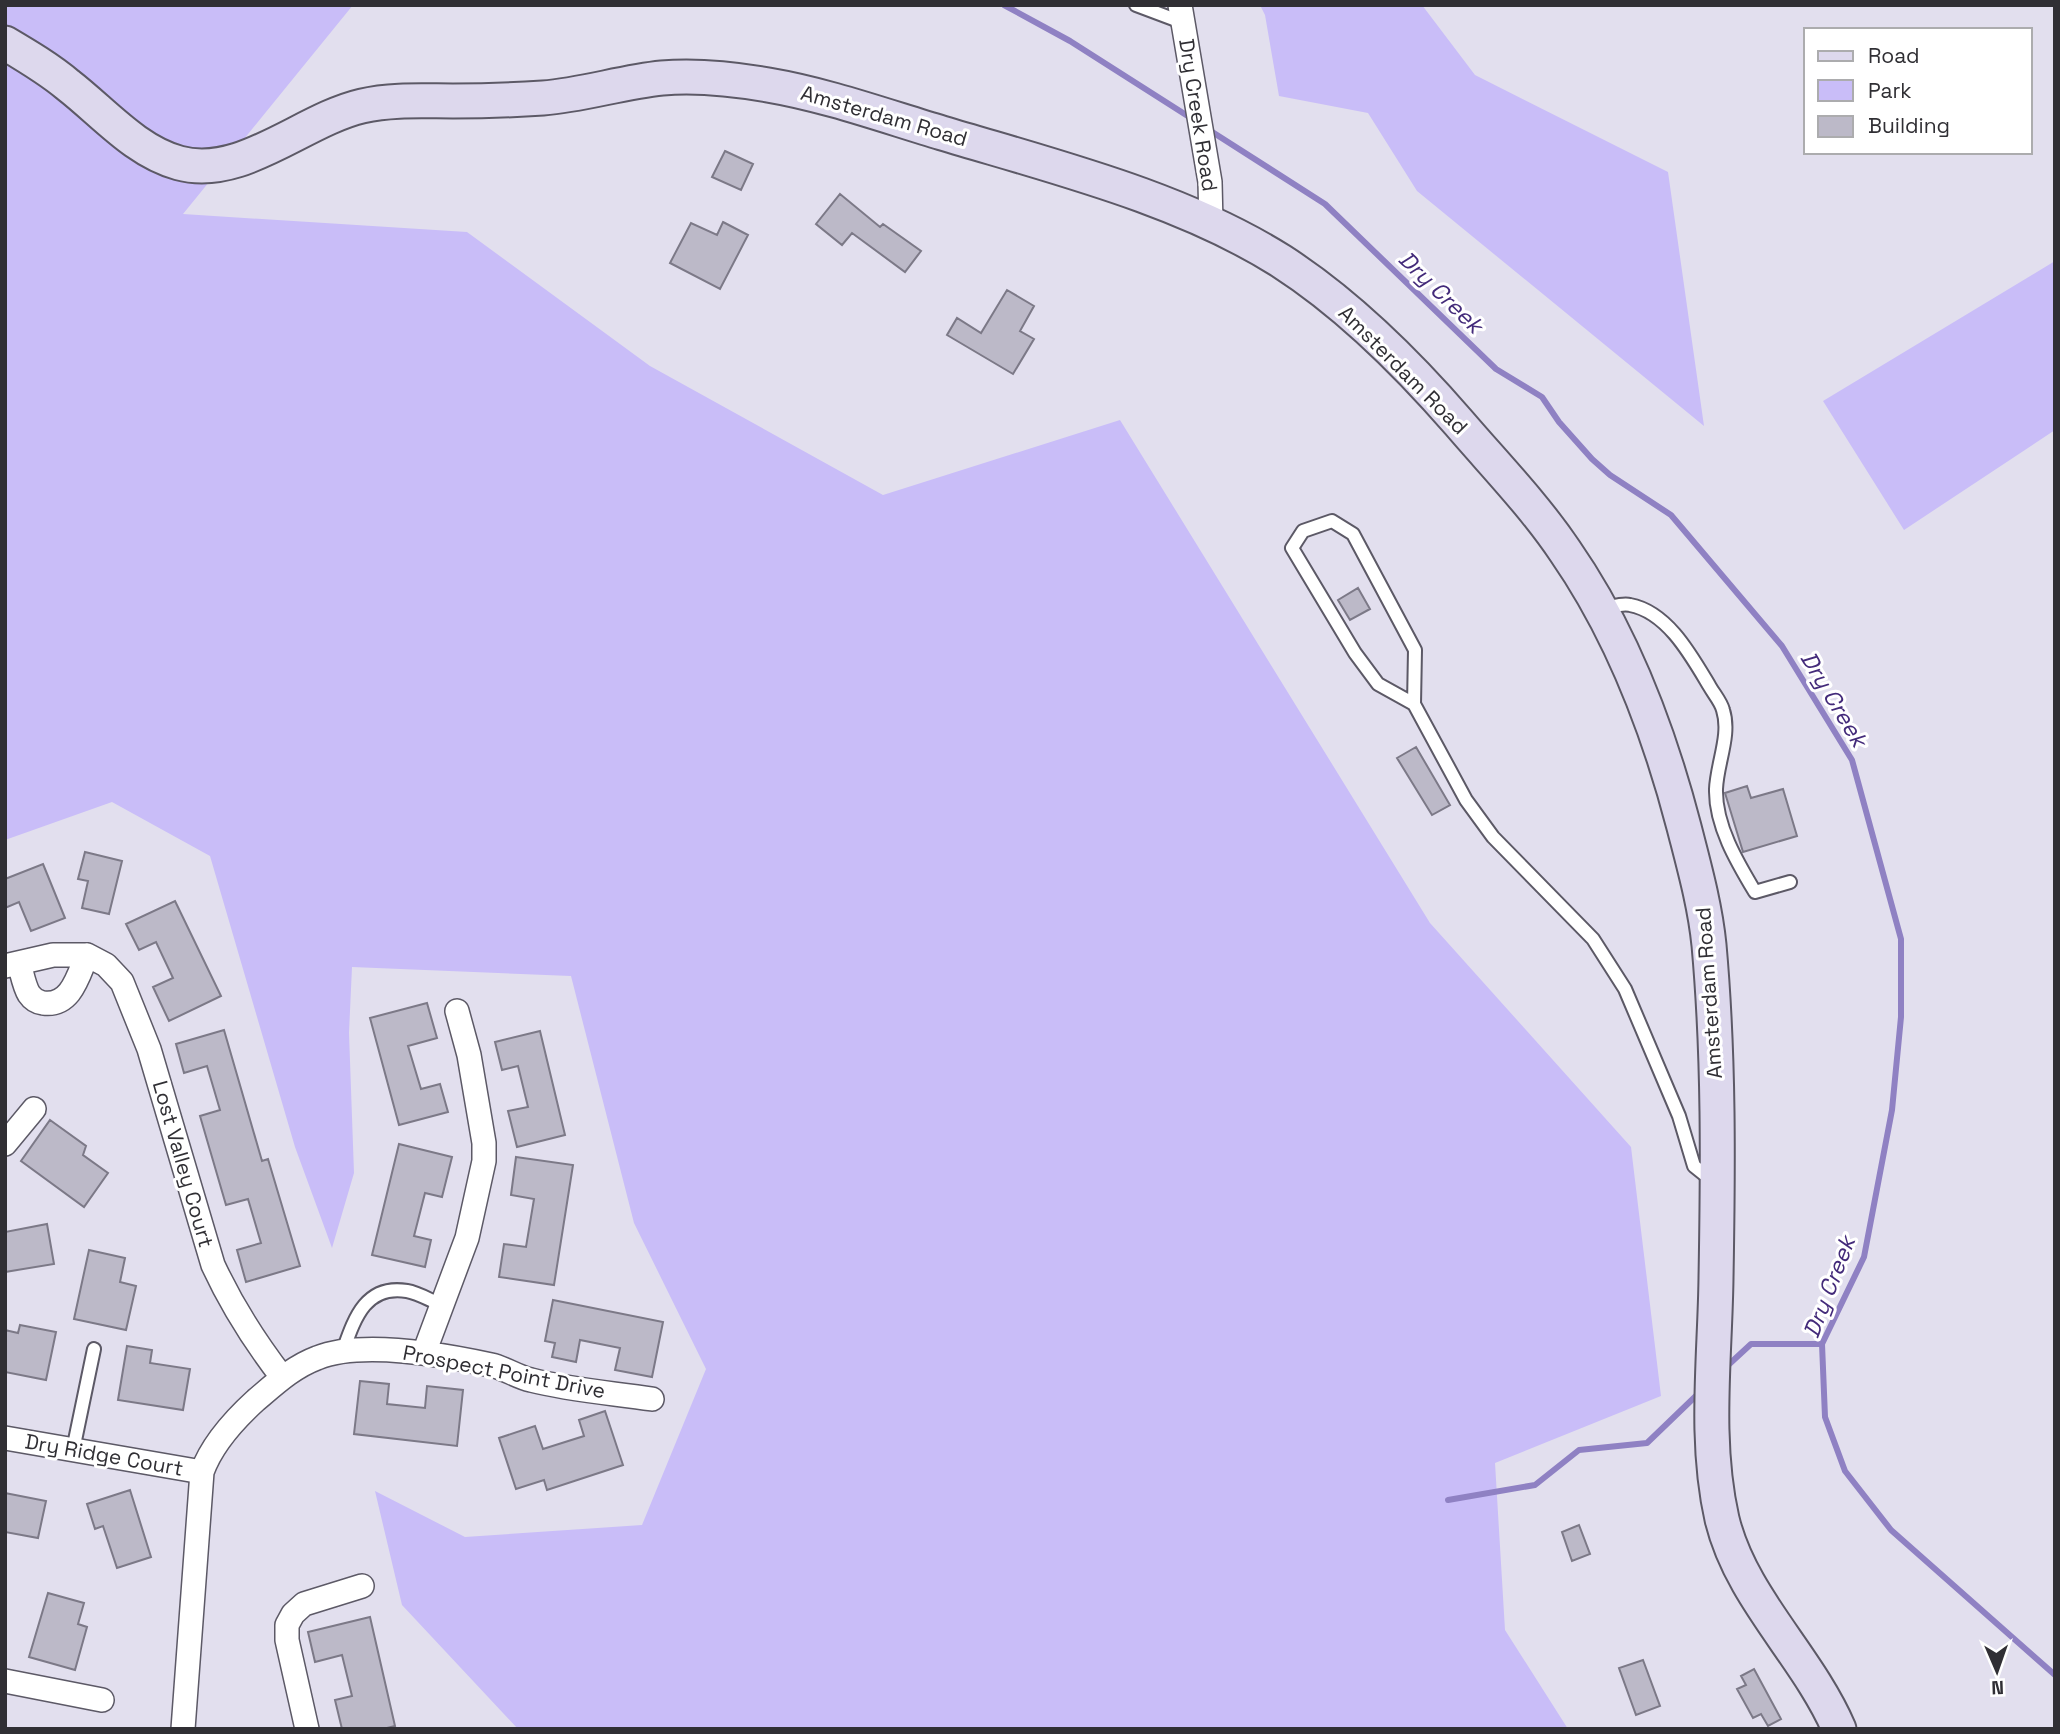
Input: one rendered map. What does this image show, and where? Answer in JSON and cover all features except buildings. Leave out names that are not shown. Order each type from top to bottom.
[{"type":"main road","name":"Amsterdam Road","points":[[5,43],[64,81],[139,144],[182,164],[213,165],[238,162],[324,118],[360,106],[390,101],[488,101],[555,97],[666,78],[736,79],[795,89],[1045,164],[1135,194],[1211,224],[1253,245],[1314,284],[1374,335],[1436,397],[1540,516],[1569,556],[1600,608],[1646,708],[1673,787],[1702,895],[1715,1019],[1717,1175],[1712,1399],[1715,1480],[1724,1526],[1738,1564],[1758,1600],[1818,1685],[1839,1729]]},
{"type":"street","name":"Dry Creek Road","points":[[1182,14],[1210,182],[1211,224]]},
{"type":"street","points":[[53,955],[87,956],[70,993],[61,1001],[49,1004],[37,1002],[29,994],[12,965],[53,955]]},
{"type":"street","name":"Lost Valley Court","points":[[87,956],[106,965],[122,982],[149,1049],[213,1265],[254,1340],[282,1377]]},
{"type":"street","points":[[424,1353],[467,1238],[484,1161],[484,1143],[469,1055],[457,1011]]},
{"type":"street","points":[[5,1144],[34,1109]]},
{"type":"street","name":"Prospect Point Drive","points":[[183,1729],[202,1472],[207,1458],[237,1418],[282,1377],[319,1357],[343,1351],[424,1353],[494,1366],[530,1380],[652,1399]]},
{"type":"street","name":"Dry Ridge Court","points":[[5,1438],[202,1472]]},
{"type":"street","points":[[307,1729],[287,1640],[287,1625],[293,1614],[304,1604],[362,1586]]},
{"type":"street","points":[[5,1681],[102,1700]]},
{"type":"lane","points":[[1136,5],[1182,14]]},
{"type":"lane","points":[[1414,704],[1378,684],[1355,653],[1292,548],[1303,531],[1332,521],[1353,534],[1415,650],[1414,704],[1466,800],[1493,837],[1593,939],[1625,989],[1679,1116],[1694,1166],[1704,1174],[1717,1175]]},
{"type":"lane","points":[[1600,608],[1629,604],[1654,615],[1676,636],[1703,675],[1723,708],[1726,726],[1716,791],[1721,818],[1734,857],[1755,892],[1790,883]]},
{"type":"lane","points":[[343,1351],[355,1316],[377,1295],[392,1290],[409,1291],[442,1305]]},
{"type":"lane","points":[[73,1450],[94,1349]]},
{"type":"green space","points":[[5,5],[353,5],[183,214],[467,232],[650,366],[883,495],[1120,420],[1430,923],[1631,1147],[1661,1396],[1495,1463],[1505,1630],[1568,1729],[518,1729],[402,1605],[375,1491],[465,1537],[642,1525],[706,1369],[634,1223],[571,976],[352,967],[349,1033],[354,1173],[332,1248],[295,1147],[210,856],[112,802],[5,840]]},
{"type":"green space","points":[[1260,5],[1422,5],[1475,75],[1668,172],[1704,426],[1417,191],[1368,113],[1279,96],[1265,15]]},
{"type":"green space","points":[[2055,261],[2055,430],[1904,530],[1823,401]]},
{"type":"waterway","name":"Dry Creek","points":[[1004,5],[1070,41],[1194,120]]},
{"type":"waterway","name":"Dry Creek","points":[[1206,128],[1325,204],[1496,369],[1542,397],[1559,422],[1592,459],[1610,475],[1671,515],[1782,646],[1852,760],[1901,939],[1901,1017],[1892,1110],[1864,1257],[1822,1344],[1825,1417],[1845,1471],[1891,1530],[2055,1675]]},
{"type":"waterway","points":[[1725,1368],[1751,1344],[1822,1344]]},
{"type":"waterway","points":[[1448,1500],[1535,1485],[1579,1450],[1647,1443],[1700,1392]]}]
